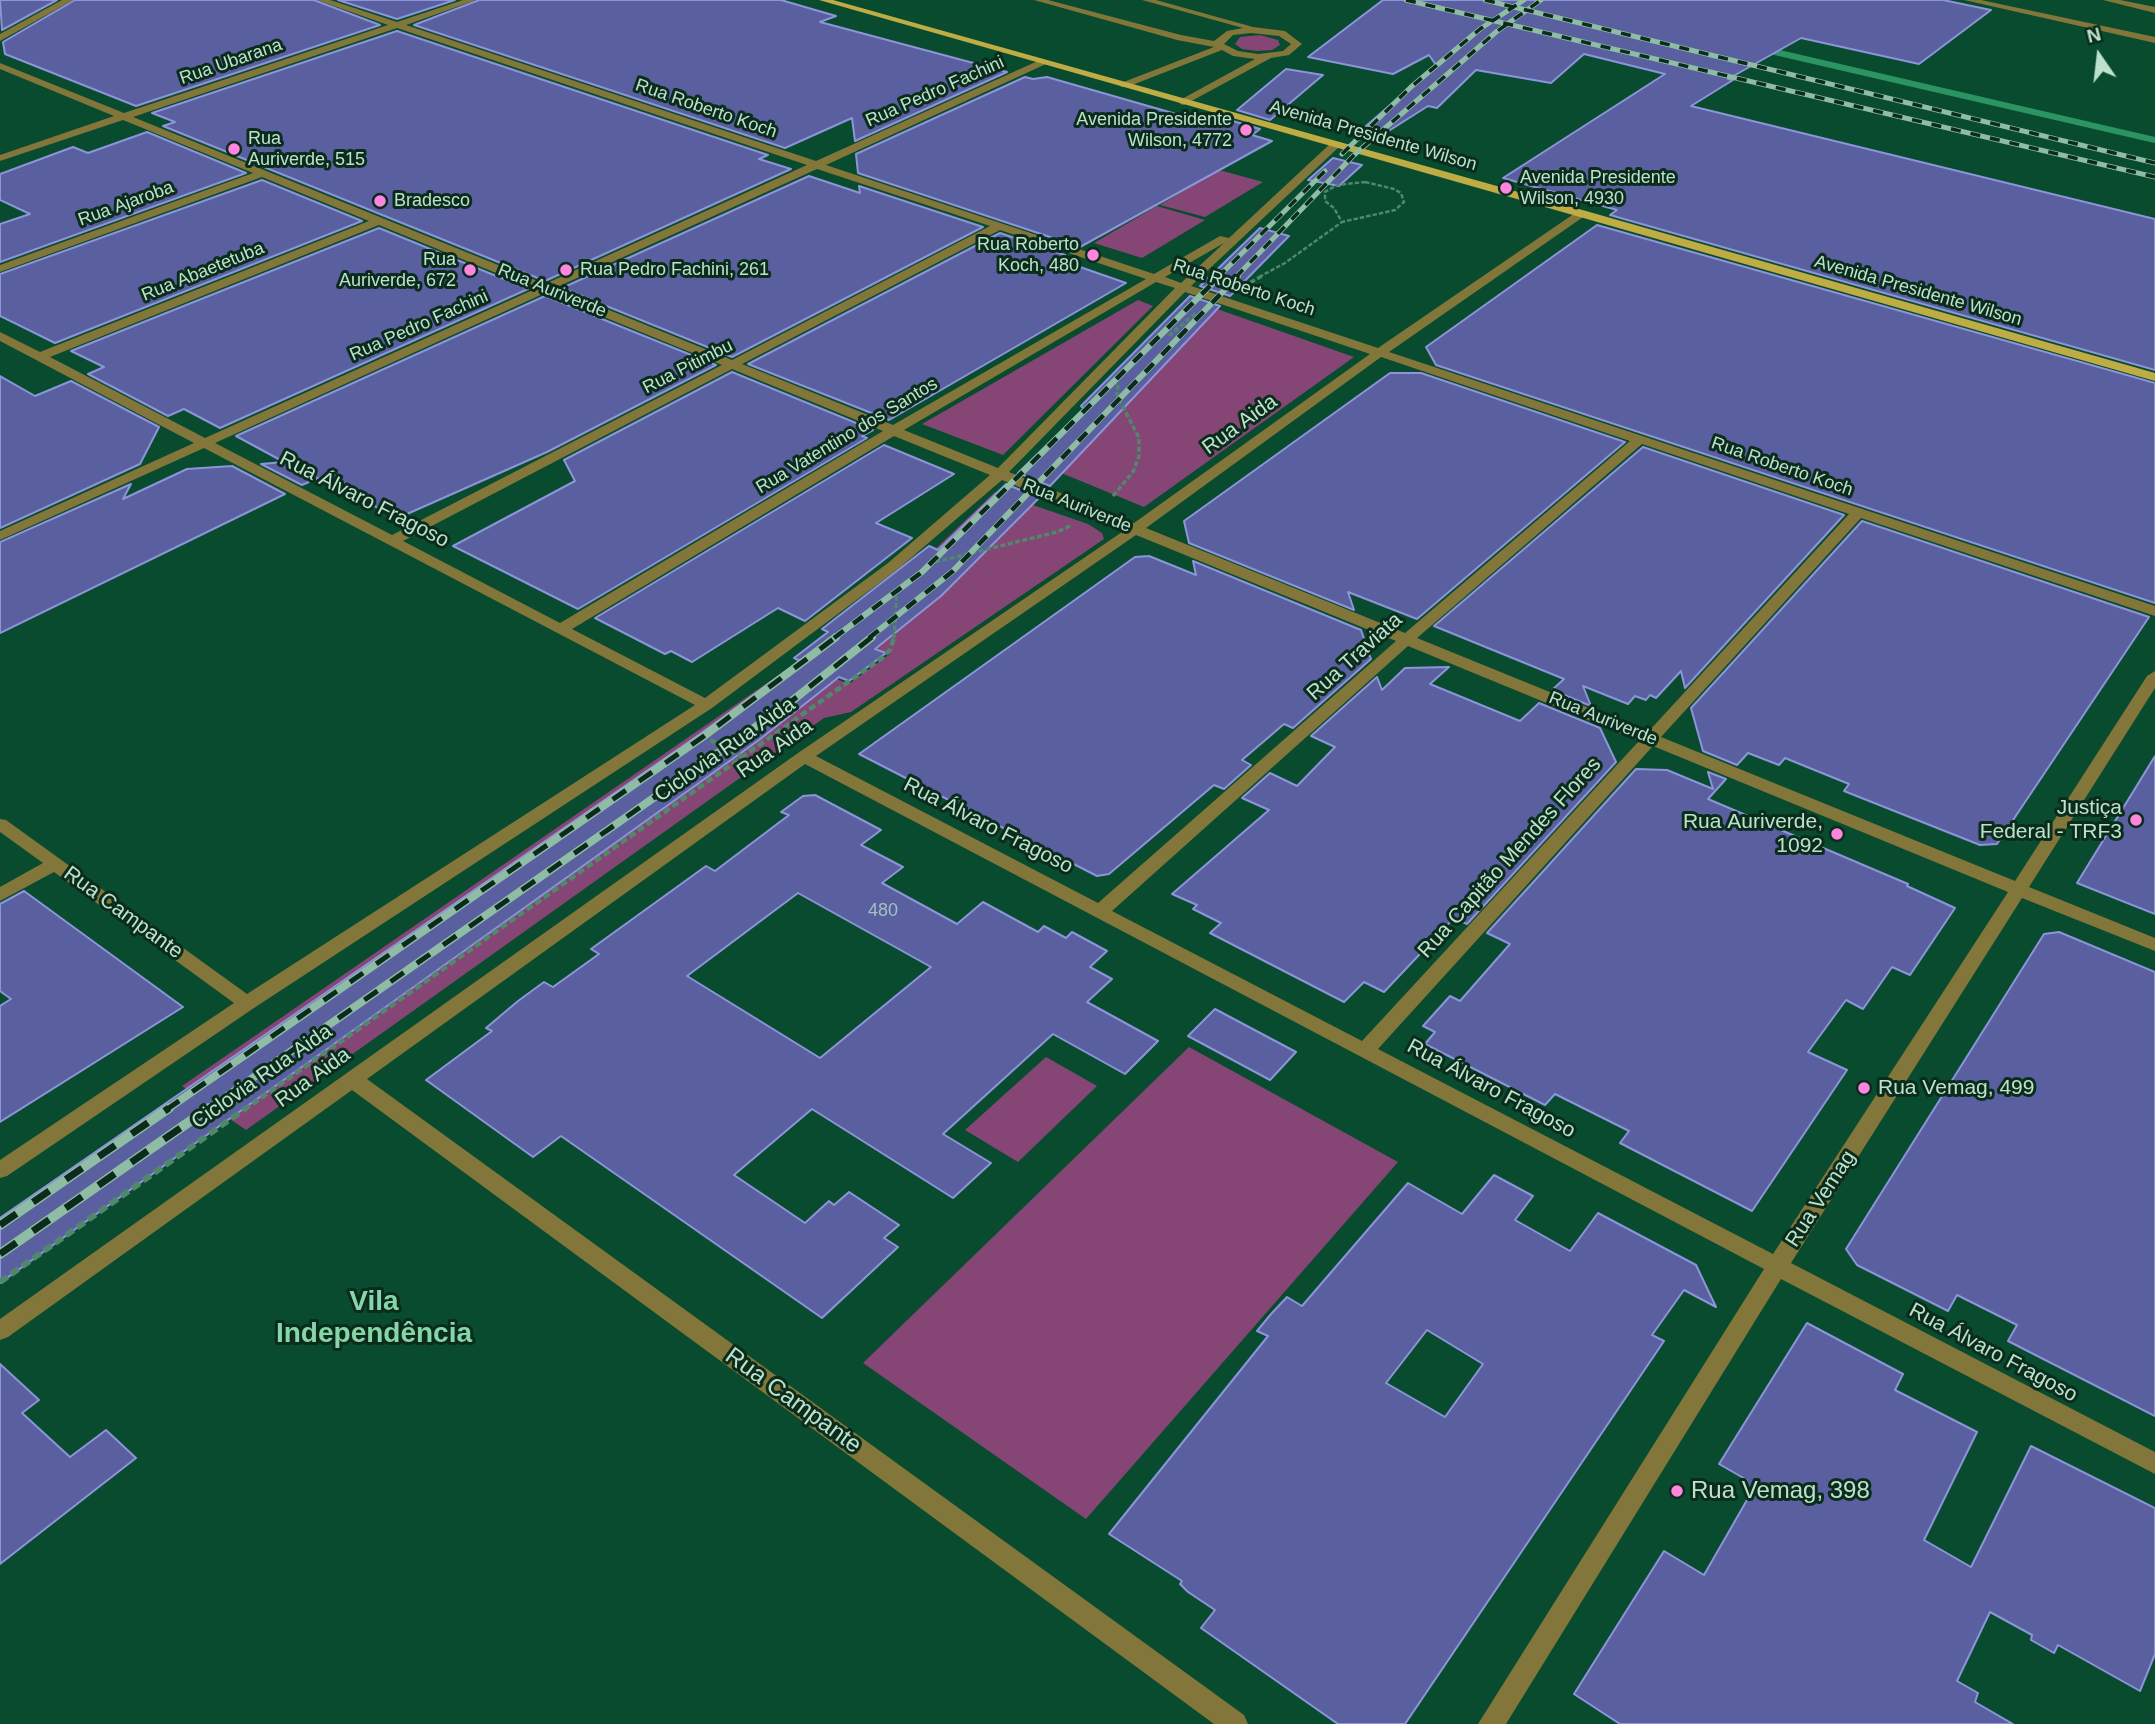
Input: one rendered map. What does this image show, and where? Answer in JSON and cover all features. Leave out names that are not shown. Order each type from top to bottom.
[{"type":"main road","name":"Avenida Presidente Wilson","points":[[822,0],[2155,377]]},
{"type":"street","points":[[0,38],[69,0]]},
{"type":"street","name":"Rua Roberto Koch","points":[[321,0],[2155,611]]},
{"type":"street","name":"Rua Ubarana","points":[[0,158],[472,0]]},
{"type":"street","points":[[1038,0],[1180,38],[1221,46],[1246,56],[1286,53],[1297,44],[1282,33],[1146,0]]},
{"type":"street","points":[[1175,8],[1189,0]]},
{"type":"street","points":[[1968,0],[2155,40]]},
{"type":"street","points":[[2107,0],[2155,10]]},
{"type":"street","points":[[1221,46],[1219,40],[1230,33],[1262,30]]},
{"type":"street","points":[[1124,85],[1221,46]]},
{"type":"street","points":[[1184,102],[1269,56]]},
{"type":"street","name":"Rua Pedro Fachini","points":[[0,536],[1043,62]]},
{"type":"street","name":"Rua Auriverde","points":[[0,66],[2155,945]]},
{"type":"street","points":[[0,1170],[247,1003],[706,705],[893,566],[1000,474],[1182,288],[1335,145]]},
{"type":"street","name":"Rua Ajaroba","points":[[0,269],[263,173]]},
{"type":"street","name":"Rua Aida","points":[[0,1331],[777,776],[1135,529],[1380,352],[1582,213]]},
{"type":"street","name":"Rua Abaetetuba","points":[[39,357],[380,220]]},
{"type":"street","name":"Rua Vatentino dos Santos","points":[[561,629],[892,431],[1254,220]]},
{"type":"street","name":"Rua Pitimbu","points":[[394,540],[999,226]]},
{"type":"street","name":"Rua Álvaro Fragoso","points":[[0,336],[706,705]]},
{"type":"street","name":"Rua Traviata","points":[[1102,911],[1407,639],[1640,439]]},
{"type":"street","name":"Rua Capitão Mendes Flores","points":[[1366,1049],[1858,513]]},
{"type":"street","name":"Rua Vemag","points":[[1490,1724],[1778,1265],[2155,676]]},
{"type":"street","name":"Rua Álvaro Fragoso","points":[[804,757],[2155,1464]]},
{"type":"street","name":"Rua Campante","points":[[0,824],[247,1003]]},
{"type":"street","points":[[0,895],[55,864]]},
{"type":"street","name":"Rua Campante","points":[[352,1079],[1235,1724]]},
{"type":"path","points":[[1163,342],[1214,298],[1242,287],[1285,263],[1342,222],[1395,210],[1402,206],[1404,198],[1394,189],[1376,183],[1354,182],[1337,185],[1325,192],[1324,197],[1342,222]]},
{"type":"path","points":[[925,567],[943,559],[1057,532],[1092,513],[1126,483],[1139,456],[1139,438],[1117,395],[1122,377]]},
{"type":"path","name":"Ciclovia Rua Aida","points":[[0,1282],[890,650],[894,640],[894,596],[902,582]]},
{"type":"path","points":[[678,723],[777,776]]},
{"type":"shaded area","points":[[1260,35],[1278,40],[1280,45],[1272,50],[1257,51],[1242,49],[1235,44],[1240,37]]},
{"type":"shaded area","points":[[1219,170],[1263,182],[1205,217],[1160,205]]},
{"type":"shaded area","points":[[1157,206],[1205,220],[1142,258],[1094,243]]},
{"type":"shaded area","points":[[1138,300],[1153,306],[1003,455],[922,424]]},
{"type":"shaded area","points":[[1200,303],[1354,357],[1144,507],[1037,463]]},
{"type":"shaded area","points":[[995,492],[1088,524],[1102,533],[1104,539],[851,712],[824,718],[246,1130],[182,1086],[796,663],[849,684],[890,654],[838,631],[906,577]]},
{"type":"shaded area","points":[[1189,1047],[1398,1162],[1086,1519],[863,1363]]},
{"type":"shaded area","points":[[1046,1057],[1097,1086],[1018,1162],[965,1130]]},
{"type":"building","points":[[0,0],[57,0],[2,30]]},
{"type":"building","points":[[75,0],[314,0],[380,25],[136,106],[5,54],[3,42]]},
{"type":"building","points":[[338,0],[455,0],[397,19]]},
{"type":"building","points":[[479,0],[781,0],[836,16],[820,22],[1007,72],[855,141],[852,118],[785,148],[414,25]]},
{"type":"building","points":[[1383,0],[1943,0],[1991,10],[1919,64],[1801,38],[1728,79],[1733,80],[1691,106],[2155,219],[2155,370],[1610,215],[1617,210],[1503,178],[1665,74],[1584,54],[1551,83],[1476,70],[1437,108],[1428,106],[1376,139],[1366,126],[1436,65],[1429,55],[1393,74],[1308,57]]},
{"type":"building","points":[[397,31],[768,155],[759,159],[791,169],[545,281],[163,126],[175,122],[152,113]]},
{"type":"building","points":[[1286,69],[1323,75],[1270,120],[1237,110]]},
{"type":"building","points":[[1025,77],[1047,77],[1218,126],[1226,119],[1260,129],[1252,135],[1272,141],[1080,247],[858,173],[856,154]]},
{"type":"building","points":[[147,132],[246,173],[0,262],[0,224],[30,214],[0,200],[0,174],[73,147],[88,153]]},
{"type":"building","points":[[1333,158],[1362,165],[1339,186],[1308,180]]},
{"type":"building","points":[[809,176],[860,193],[859,186],[983,227],[732,357],[562,288]]},
{"type":"building","points":[[262,180],[362,221],[55,343],[0,316],[0,274]]},
{"type":"building","points":[[1597,225],[2155,383],[2155,603],[1436,365],[1426,347]]},
{"type":"building","points":[[379,228],[528,289],[220,428],[184,409],[168,416],[88,374],[104,367],[71,351]]},
{"type":"building","points":[[1260,228],[1289,236],[1230,296],[1200,286]]},
{"type":"building","points":[[1000,233],[1065,255],[1057,259],[1126,283],[889,420],[748,364]]},
{"type":"building","points":[[545,296],[716,365],[547,452],[398,518],[318,478],[302,485],[261,464],[284,462],[236,436]]},
{"type":"building","points":[[1190,296],[1220,306],[1050,486],[1018,473],[1084,409],[1081,406]]},
{"type":"building","points":[[732,372],[873,430],[862,436],[867,438],[578,609],[453,546],[575,481],[564,460]]},
{"type":"building","points":[[1390,373],[1421,373],[1625,442],[1417,619],[1348,592],[1354,610],[1189,543],[1184,521]]},
{"type":"building","points":[[0,376],[35,396],[71,381],[159,427],[140,464],[0,528]]},
{"type":"building","points":[[884,445],[954,474],[876,523],[912,538],[805,621],[778,608],[692,662],[671,651],[665,654],[595,618]]},
{"type":"building","points":[[1643,447],[1844,515],[1685,688],[1681,671],[1656,698],[1650,695],[1646,700],[1635,696],[1628,704],[1583,686],[1591,706],[1552,690],[1564,679],[1434,626]]},
{"type":"building","points":[[232,466],[285,494],[0,633],[0,542],[131,484],[123,499],[187,469]]},
{"type":"building","points":[[1006,484],[1039,498],[941,596],[875,649],[886,653],[849,681],[839,677],[759,740],[0,1283],[0,1218],[700,734],[800,661],[794,658],[828,632],[822,629],[929,546],[938,550]]},
{"type":"building","points":[[1862,521],[2149,617],[1997,844],[1980,845],[1844,791],[1849,784],[1785,758],[1779,765],[1748,753],[1737,765],[1703,751],[1691,708]]},
{"type":"building","points":[[1149,556],[1196,575],[1193,561],[1361,630],[1371,659],[1293,728],[1284,724],[1242,760],[1251,765],[1224,789],[1214,785],[1109,874],[1097,876],[859,754],[1135,557]]},
{"type":"building","points":[[1449,667],[1430,684],[1520,721],[1539,703],[1600,728],[1616,762],[1467,924],[1454,918],[1384,992],[1364,982],[1344,1002],[1210,933],[1221,923],[1193,909],[1197,905],[1172,894],[1269,810],[1242,798],[1270,773],[1297,786],[1335,747],[1311,736],[1377,677],[1382,690],[1405,668]]},
{"type":"building","name":"Justiça Federal - TRF3","points":[[2155,756],[2155,914],[2077,883]]},
{"type":"building","points":[[1636,769],[1667,770],[1713,789],[1708,772],[1726,779],[1708,799],[1908,884],[1907,886],[1955,908],[1910,975],[1892,967],[1863,1009],[1846,1000],[1808,1052],[1847,1070],[1752,1211],[1620,1143],[1629,1131],[1555,1094],[1545,1105],[1425,1044],[1435,1032],[1423,1026],[1450,996],[1460,1001],[1510,944],[1487,933]]},
{"type":"building","points":[[815,795],[881,830],[861,845],[903,867],[882,883],[957,924],[983,902],[1038,932],[1044,926],[1066,938],[1072,932],[1107,951],[1090,967],[1112,979],[1087,1002],[1158,1041],[1125,1074],[1053,1034],[943,1134],[991,1163],[953,1198],[812,1109],[734,1175],[805,1223],[829,1201],[834,1205],[849,1192],[899,1225],[884,1238],[898,1247],[822,1318],[561,1136],[533,1157],[426,1080],[492,1031],[486,1028],[518,1001],[544,982],[553,987],[599,954],[591,949],[706,866],[715,871],[789,815],[781,812],[803,796]],"holes":[[[798,893],[931,967],[820,1058],[687,976]]]},
{"type":"building","points":[[24,891],[183,1007],[0,1122],[0,1006],[11,999],[0,991],[0,904]]},
{"type":"building","points":[[2059,932],[2155,972],[2155,1416],[2008,1341],[2017,1325],[1957,1295],[1948,1311],[1857,1265],[1846,1249],[2044,934]]},
{"type":"building","points":[[1215,1009],[1296,1052],[1270,1080],[1188,1036]]},
{"type":"building","points":[[1494,1175],[1533,1196],[1515,1220],[1570,1251],[1598,1213],[1696,1265],[1716,1307],[1684,1290],[1652,1335],[1664,1341],[1405,1724],[1338,1724],[1201,1628],[1215,1610],[1188,1592],[1180,1584],[1182,1581],[1109,1534],[1268,1336],[1257,1331],[1271,1314],[1287,1297],[1302,1306],[1408,1183],[1462,1214]],"holes":[[[1427,1330],[1483,1364],[1445,1417],[1386,1383]]]},
{"type":"building","points":[[1807,1323],[1903,1374],[1895,1390],[1977,1432],[1924,1540],[1971,1567],[2031,1446],[2155,1508],[2155,1654],[2140,1691],[2058,1645],[2054,1653],[2031,1640],[2032,1635],[1990,1612],[1957,1681],[1978,1693],[1975,1702],[2013,1724],[1620,1724],[1574,1694],[1664,1551],[1704,1575],[1751,1493],[1743,1488],[1747,1480],[1719,1464]]},
{"type":"building","points":[[0,1364],[39,1400],[22,1413],[70,1457],[106,1430],[136,1458],[0,1564]]},
{"type":"waterway","points":[[1762,49],[2155,140]]},
{"type":"railway","points":[[1406,0],[1493,21]]},
{"type":"railway","points":[[1485,0],[1513,7]]},
{"type":"railway","points":[[1513,7],[1524,0]]},
{"type":"railway","points":[[1527,10],[1541,0]]},
{"type":"railway","points":[[1493,21],[1513,7]]},
{"type":"railway","points":[[1513,7],[1527,10]]},
{"type":"railway","points":[[1507,24],[1527,10]]},
{"type":"railway","points":[[1527,10],[2155,163]]},
{"type":"railway","points":[[1342,154],[1411,87],[1493,21]]},
{"type":"railway","points":[[1493,21],[1507,24]]},
{"type":"railway","points":[[1236,277],[1354,155],[1507,24]]},
{"type":"railway","points":[[1507,24],[2155,177]]},
{"type":"railway","points":[[1218,277],[1325,171]]},
{"type":"railway","points":[[834,638],[922,572],[1220,276]]},
{"type":"railway","points":[[869,638],[953,571],[1238,276]]},
{"type":"railway","points":[[166,1110],[704,736],[836,637]]},
{"type":"railway","points":[[207,1110],[788,704],[872,637]]},
{"type":"railway","points":[[0,1225],[169,1108]]},
{"type":"railway","points":[[0,1254],[209,1108]]},
{"type":"place","name":"Avenida Presidente Wilson, 4772","points":[[1246,130]]},
{"type":"place","name":"Rua Auriverde, 515","points":[[234,149]]},
{"type":"place","name":"Avenida Presidente Wilson, 4930","points":[[1506,188]]},
{"type":"place","name":"Bradesco","points":[[380,201]]},
{"type":"place","name":"Rua Roberto Koch, 480","points":[[1093,255]]},
{"type":"place","name":"Rua Auriverde, 672","points":[[470,270]]},
{"type":"place","name":"Rua Pedro Fachini, 261","points":[[566,270]]},
{"type":"place","name":"Justiça Federal - TRF3","points":[[2136,820]]},
{"type":"place","name":"Rua Auriverde, 1092","points":[[1837,834]]},
{"type":"place","name":"Rua Vemag, 499","points":[[1864,1088]]},
{"type":"place","name":"Rua Vemag, 398","points":[[1677,1491]]},
{"type":"district","name":"Vila Independência","points":[[374,1318]]}]
